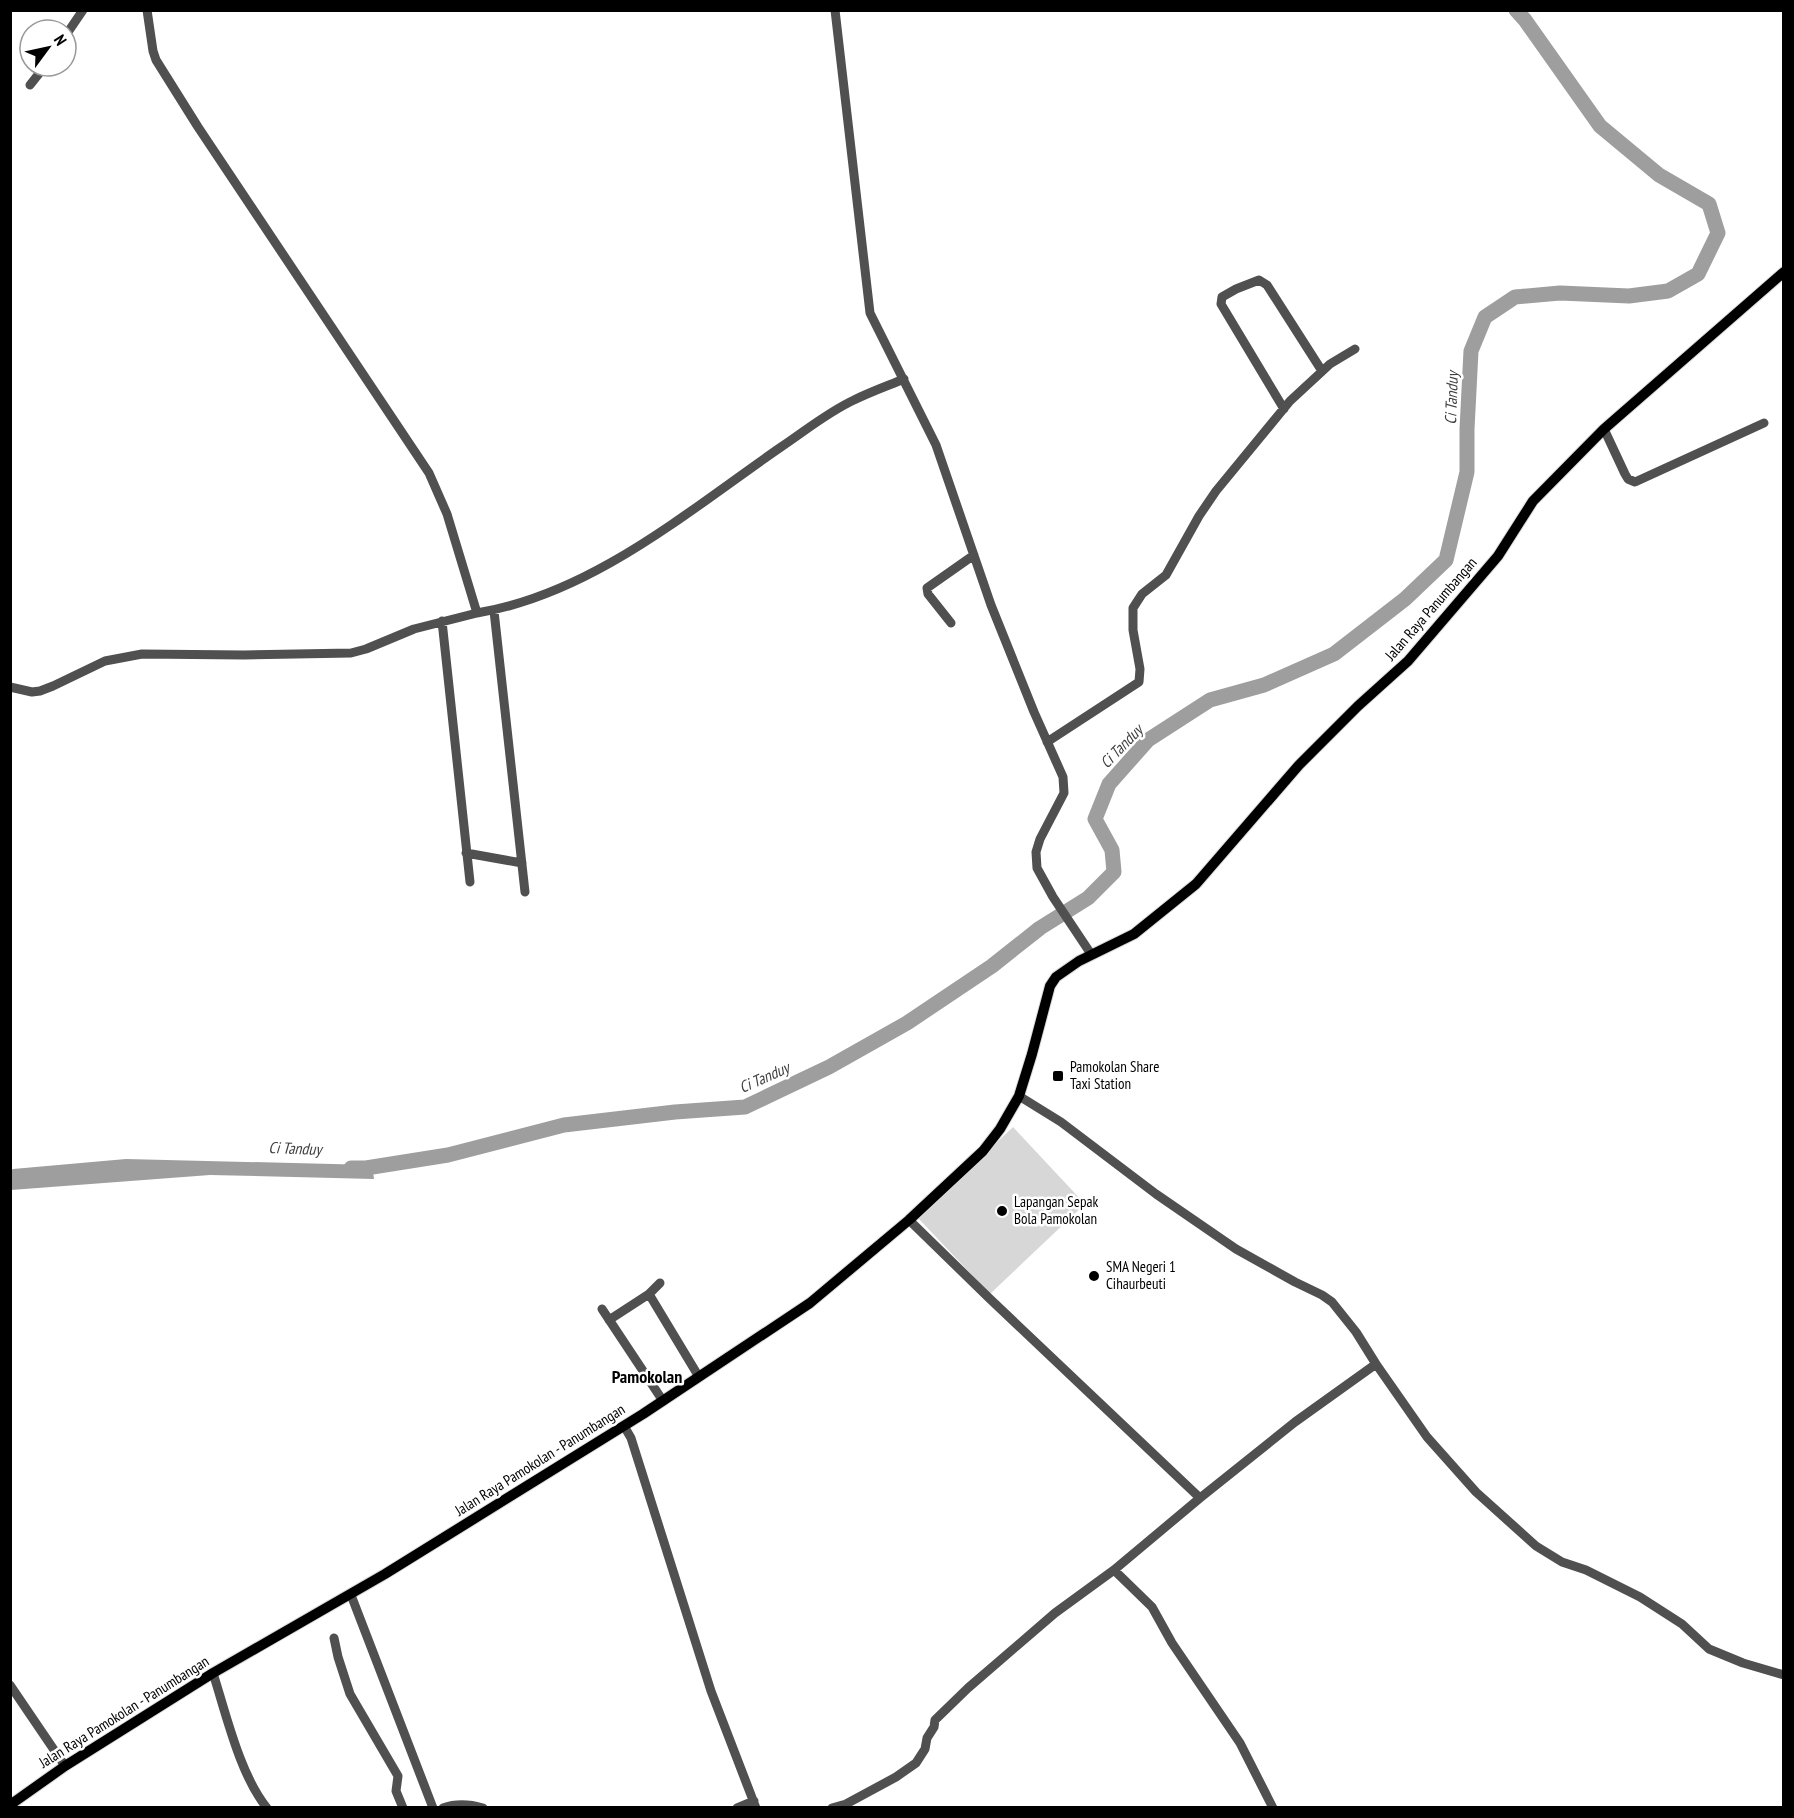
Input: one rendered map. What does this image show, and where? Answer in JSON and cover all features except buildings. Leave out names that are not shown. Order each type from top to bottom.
[{"type":"main road","name":"Jalan Raya Panumbangan","points":[[1091,954],[1134,934],[1196,884],[1299,765],[1358,706],[1408,661],[1498,556],[1533,501],[1604,429],[1784,272]]},
{"type":"main road","name":"Jalan Raya Pamokolan - Panumbangan","points":[[10,1805],[65,1766],[213,1673],[351,1595],[624,1426],[810,1303],[909,1221],[983,1151],[1000,1130],[1019,1096],[1050,986],[1056,977],[1067,968],[1091,954]]},
{"type":"street","points":[[147,10],[156,60],[429,473],[447,514],[477,614]]},
{"type":"street","points":[[835,10],[861,252],[870,313],[936,445],[991,605],[1063,777],[1064,793],[1040,839],[1036,852],[1037,868],[1053,897],[1091,954]]},
{"type":"street","points":[[30,85],[36,78]]},
{"type":"street","points":[[1284,409],[1221,304],[1222,297],[1236,289],[1259,280],[1262,281],[1267,285],[1322,371]]},
{"type":"street","points":[[1047,742],[1139,682],[1140,669],[1133,630],[1133,608],[1142,594],[1166,575],[1210,499],[1290,401],[1322,371],[1355,349]]},
{"type":"street","points":[[10,687],[32,692],[40,691],[105,661],[142,654],[351,653],[366,650],[414,629],[530,599],[566,585],[647,542],[822,419],[853,400],[904,379]]},
{"type":"street","points":[[1604,429],[1625,474],[1628,479],[1635,482],[1764,423]]},
{"type":"street","points":[[951,623],[928,594],[927,588],[974,555]]},
{"type":"street","points":[[494,610],[525,892]]},
{"type":"street","points":[[442,621],[470,882]]},
{"type":"street","points":[[466,853],[522,863]]},
{"type":"street","points":[[1019,1096],[1061,1122],[1156,1194],[1236,1249],[1332,1302],[1356,1332],[1427,1437],[1476,1492],[1536,1546],[1562,1562],[1586,1570],[1640,1597],[1682,1624],[1709,1649],[1743,1663],[1784,1675]]},
{"type":"street","points":[[909,1221],[1200,1498]]},
{"type":"street","points":[[609,1320],[650,1294],[660,1283]]},
{"type":"street","points":[[650,1294],[699,1377]]},
{"type":"street","points":[[602,1309],[663,1401]]},
{"type":"street","points":[[831,1808],[846,1804],[896,1777],[916,1763],[925,1749],[935,1720],[944,1709],[1055,1613],[1114,1570],[1295,1422],[1376,1364]]},
{"type":"street","points":[[624,1426],[631,1438],[711,1690],[755,1804],[737,1808]]},
{"type":"street","points":[[1114,1570],[1152,1607],[1188,1668],[1240,1743],[1273,1808]]},
{"type":"street","points":[[351,1595],[433,1808]]},
{"type":"street","points":[[334,1638],[350,1694],[398,1776],[396,1791],[403,1808]]},
{"type":"street","points":[[213,1673],[241,1760],[252,1787],[267,1808]]},
{"type":"street","points":[[10,1685],[65,1766]]},
{"type":"street","points":[[443,1808],[456,1804],[471,1804],[483,1808]]},
{"type":"shaded area","name":"Lapangan Sepak Bola Pamokolan","points":[[1013,1127],[1085,1204],[990,1294],[918,1218]]},
{"type":"shaded area","points":[[126,1159],[372,1165],[374,1179],[210,1175],[11,1190],[11,1170],[13,1169]]},
{"type":"waterway","name":"Ci Tanduy","points":[[351,1168],[366,1168],[448,1155],[564,1125],[675,1112],[745,1107],[829,1067],[907,1023],[992,966],[1040,928],[1088,898],[1114,872],[1112,850],[1095,819],[1109,784],[1148,740],[1210,700],[1264,685],[1334,654],[1405,599],[1446,560],[1467,472],[1471,351],[1485,317],[1515,297],[1560,293],[1629,296],[1668,291],[1698,274],[1718,233],[1709,204],[1659,175],[1600,126],[1516,10]]},
{"type":"place","name":"Pamokolan Share Taxi Station","points":[[1058,1076]]},
{"type":"place","name":"Lapangan Sepak Bola Pamokolan","points":[[1002,1211]]},
{"type":"place","name":"SMA Negeri 1 Cihaurbeuti","points":[[1094,1276]]},
{"type":"district","name":"Pamokolan","points":[[647,1377]]}]
